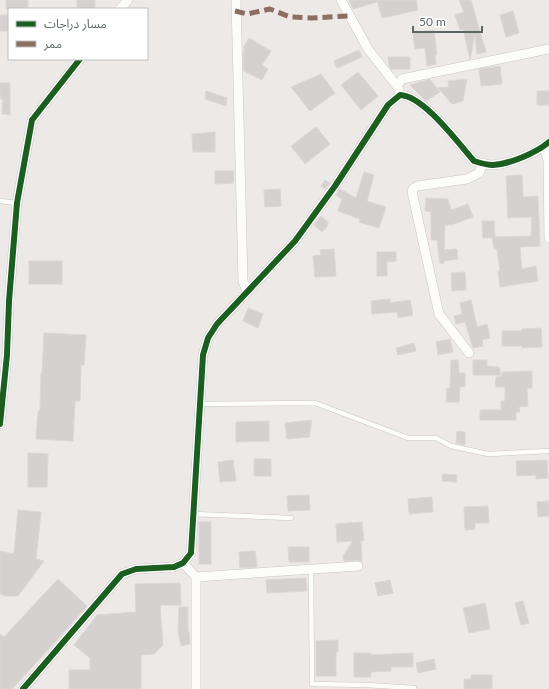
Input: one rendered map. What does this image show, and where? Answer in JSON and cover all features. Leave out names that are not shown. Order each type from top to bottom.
[{"type":"street","points":[[121,8],[128,0]]},
{"type":"street","points":[[236,0],[243,281],[247,291]]},
{"type":"street","points":[[341,0],[368,49],[397,86],[400,95]]},
{"type":"street","points":[[397,86],[402,79],[549,49]]},
{"type":"street","points":[[0,424],[7,355],[17,203],[32,120],[79,60]]},
{"type":"street","points":[[23,689],[122,574],[136,569],[174,567],[183,563],[191,553],[203,355],[208,338],[217,324],[295,241],[335,186],[388,105],[400,95],[408,95],[420,103],[438,120],[474,161],[493,165],[534,153],[546,145],[548,160],[549,238]]},
{"type":"street","points":[[469,354],[440,314],[412,192],[417,186],[467,179],[479,173],[483,163]]},
{"type":"street","points":[[183,563],[196,577],[196,689]]},
{"type":"street","points":[[196,577],[358,566]]},
{"type":"lane","points":[[0,201],[17,203]]},
{"type":"lane","points":[[200,404],[315,403],[408,438],[436,438],[451,446],[488,454],[549,451]]},
{"type":"lane","points":[[193,514],[291,518]]},
{"type":"lane","points":[[311,569],[312,686],[367,685],[414,688]]},
{"type":"building","points":[[6,0],[28,0],[28,8],[6,9]]},
{"type":"building","points":[[77,0],[95,0],[95,8],[77,8]]},
{"type":"building","points":[[349,0],[377,0],[377,2],[353,9]]},
{"type":"building","points":[[377,0],[416,0],[418,10],[382,18]]},
{"type":"building","points":[[459,0],[471,0],[486,52],[477,54],[475,35],[470,59],[463,29],[460,30],[455,15],[464,12]]},
{"type":"building","points":[[513,11],[519,33],[506,37],[500,15]]},
{"type":"building","points":[[0,15],[8,15],[8,31],[0,31]]},
{"type":"building","points":[[434,30],[437,55],[435,55],[436,64],[427,66],[425,48],[415,49],[413,33]]},
{"type":"building","points":[[249,38],[271,51],[262,65],[268,69],[262,80],[244,71],[243,52],[245,49],[243,48]]},
{"type":"building","points":[[359,50],[362,57],[337,68],[334,61]]},
{"type":"building","points":[[388,57],[410,57],[410,69],[391,69],[389,66]]},
{"type":"building","points":[[500,66],[502,84],[481,86],[479,69]]},
{"type":"building","points":[[358,72],[378,96],[361,110],[341,85]]},
{"type":"building","points":[[321,74],[335,93],[310,111],[291,87]]},
{"type":"building","points":[[430,79],[440,92],[426,101],[410,85]]},
{"type":"building","points":[[467,79],[463,101],[452,104],[438,88],[449,87],[448,81]]},
{"type":"building","points":[[0,83],[10,83],[10,115],[2,114],[3,99],[0,99]]},
{"type":"building","points":[[206,91],[227,98],[226,106],[205,99]]},
{"type":"building","points":[[537,91],[549,91],[549,105],[537,105]]},
{"type":"building","points":[[316,127],[330,144],[305,164],[291,146]]},
{"type":"building","points":[[215,132],[215,152],[193,152],[192,134]]},
{"type":"building","points":[[215,171],[234,171],[233,183],[215,184]]},
{"type":"building","points":[[364,172],[374,175],[367,201],[386,207],[379,228],[359,222],[360,219],[338,211],[342,199],[336,195],[340,189],[356,198]]},
{"type":"building","points":[[522,175],[523,197],[538,196],[540,246],[520,247],[522,269],[536,266],[538,281],[500,287],[498,271],[500,271],[497,249],[494,249],[492,237],[531,236],[532,217],[508,218],[506,176]]},
{"type":"building","points":[[325,180],[330,183],[325,189],[321,186]]},
{"type":"building","points":[[280,189],[281,206],[265,207],[264,190]]},
{"type":"building","points":[[426,198],[448,199],[451,210],[468,204],[473,217],[451,225],[445,225],[444,250],[457,249],[458,259],[444,261],[444,263],[440,264],[437,240],[431,240],[431,212],[425,211]]},
{"type":"building","points":[[321,216],[328,222],[328,225],[322,232],[314,225]]},
{"type":"building","points":[[482,221],[494,221],[495,237],[483,238]]},
{"type":"building","points":[[334,249],[336,276],[315,277],[313,256],[321,255],[320,250]]},
{"type":"building","points":[[377,252],[396,252],[396,261],[387,262],[387,276],[377,276]]},
{"type":"building","points":[[29,261],[62,261],[62,284],[29,284]]},
{"type":"building","points":[[465,272],[466,290],[452,291],[451,273]]},
{"type":"building","points":[[390,299],[390,303],[410,300],[413,315],[398,318],[397,312],[372,314],[371,301]]},
{"type":"building","points":[[471,300],[477,327],[487,324],[490,338],[482,340],[483,346],[473,348],[465,322],[456,324],[454,316],[462,314],[460,303]]},
{"type":"building","points":[[248,308],[263,314],[258,328],[243,321]]},
{"type":"building","points":[[541,328],[542,347],[522,348],[522,346],[502,346],[502,331],[522,331],[522,329]]},
{"type":"building","points":[[44,333],[86,335],[84,365],[81,365],[80,401],[75,401],[73,441],[36,439],[38,411],[40,411]]},
{"type":"building","points":[[450,339],[453,352],[438,355],[436,342]]},
{"type":"building","points":[[414,343],[416,351],[398,355],[396,348]]},
{"type":"building","points":[[451,360],[458,360],[459,373],[465,373],[465,387],[460,386],[459,402],[446,402],[447,388],[450,388]]},
{"type":"building","points":[[473,360],[487,360],[487,366],[499,367],[501,375],[473,375]]},
{"type":"building","points":[[532,371],[532,388],[527,388],[528,406],[519,407],[520,412],[516,412],[516,420],[480,420],[480,410],[501,410],[501,401],[505,401],[505,387],[495,387],[496,377],[502,376],[502,372]]},
{"type":"building","points":[[312,420],[309,437],[287,439],[285,423]]},
{"type":"building","points":[[269,421],[269,441],[236,442],[236,422]]},
{"type":"building","points":[[457,431],[465,432],[465,445],[456,443]]},
{"type":"building","points":[[28,453],[48,454],[47,487],[28,487]]},
{"type":"building","points":[[254,459],[271,459],[271,476],[254,476]]},
{"type":"building","points":[[233,460],[236,481],[220,482],[218,462]]},
{"type":"building","points":[[547,460],[548,478],[536,479],[536,475],[517,476],[516,461]]},
{"type":"building","points":[[443,474],[457,475],[456,482],[442,481]]},
{"type":"building","points":[[309,495],[310,510],[288,511],[287,496]]},
{"type":"building","points":[[432,497],[433,512],[409,514],[408,499]]},
{"type":"building","points":[[549,501],[549,516],[538,517],[537,502]]},
{"type":"building","points":[[488,506],[489,523],[475,523],[475,529],[465,530],[464,507]]},
{"type":"building","points":[[18,510],[41,512],[36,559],[44,561],[18,596],[5,596],[0,594],[0,551],[14,554]]},
{"type":"building","points":[[199,522],[211,522],[211,564],[199,564]]},
{"type":"building","points":[[362,522],[364,540],[361,541],[362,562],[358,560],[344,561],[343,556],[353,541],[337,542],[336,524]]},
{"type":"building","points":[[288,547],[309,547],[309,562],[289,562]]},
{"type":"building","points":[[255,551],[257,567],[240,568],[239,552]]},
{"type":"building","points":[[306,578],[307,591],[267,593],[266,580]]},
{"type":"building","points":[[58,579],[87,606],[12,689],[0,689],[0,634],[4,637]]},
{"type":"building","points":[[390,580],[393,593],[378,596],[375,583]]},
{"type":"building","points":[[180,583],[181,605],[160,605],[163,645],[154,654],[141,655],[141,689],[69,689],[69,670],[90,670],[90,658],[74,645],[97,615],[136,612],[135,584]]},
{"type":"building","points":[[523,601],[529,623],[521,625],[515,603]]},
{"type":"building","points":[[485,603],[490,629],[469,633],[463,608]]},
{"type":"building","points":[[179,607],[188,607],[188,632],[189,631],[190,644],[181,646],[178,630]]},
{"type":"building","points":[[338,640],[338,652],[336,652],[336,676],[316,676],[316,641]]},
{"type":"building","points":[[354,653],[371,653],[371,655],[413,653],[413,667],[391,667],[391,671],[371,672],[371,677],[354,677]]},
{"type":"building","points":[[434,659],[436,669],[418,673],[416,663]]},
{"type":"building","points":[[471,675],[492,675],[492,689],[464,689],[464,679],[471,679]]},
{"type":"marked path","points":[[235,11],[247,14],[270,9],[290,17],[311,18],[349,16]]},
{"type":"cycle path","points":[[0,424],[7,355],[9,301],[17,203],[32,120],[79,60]]},
{"type":"cycle path","points":[[23,689],[122,574],[136,569],[174,567],[183,563],[191,553],[203,355],[208,338],[217,324],[295,241],[335,186],[388,105],[400,95],[409,97],[419,103],[450,132],[474,161],[484,164],[493,165],[515,160],[537,150],[549,142]]}]
